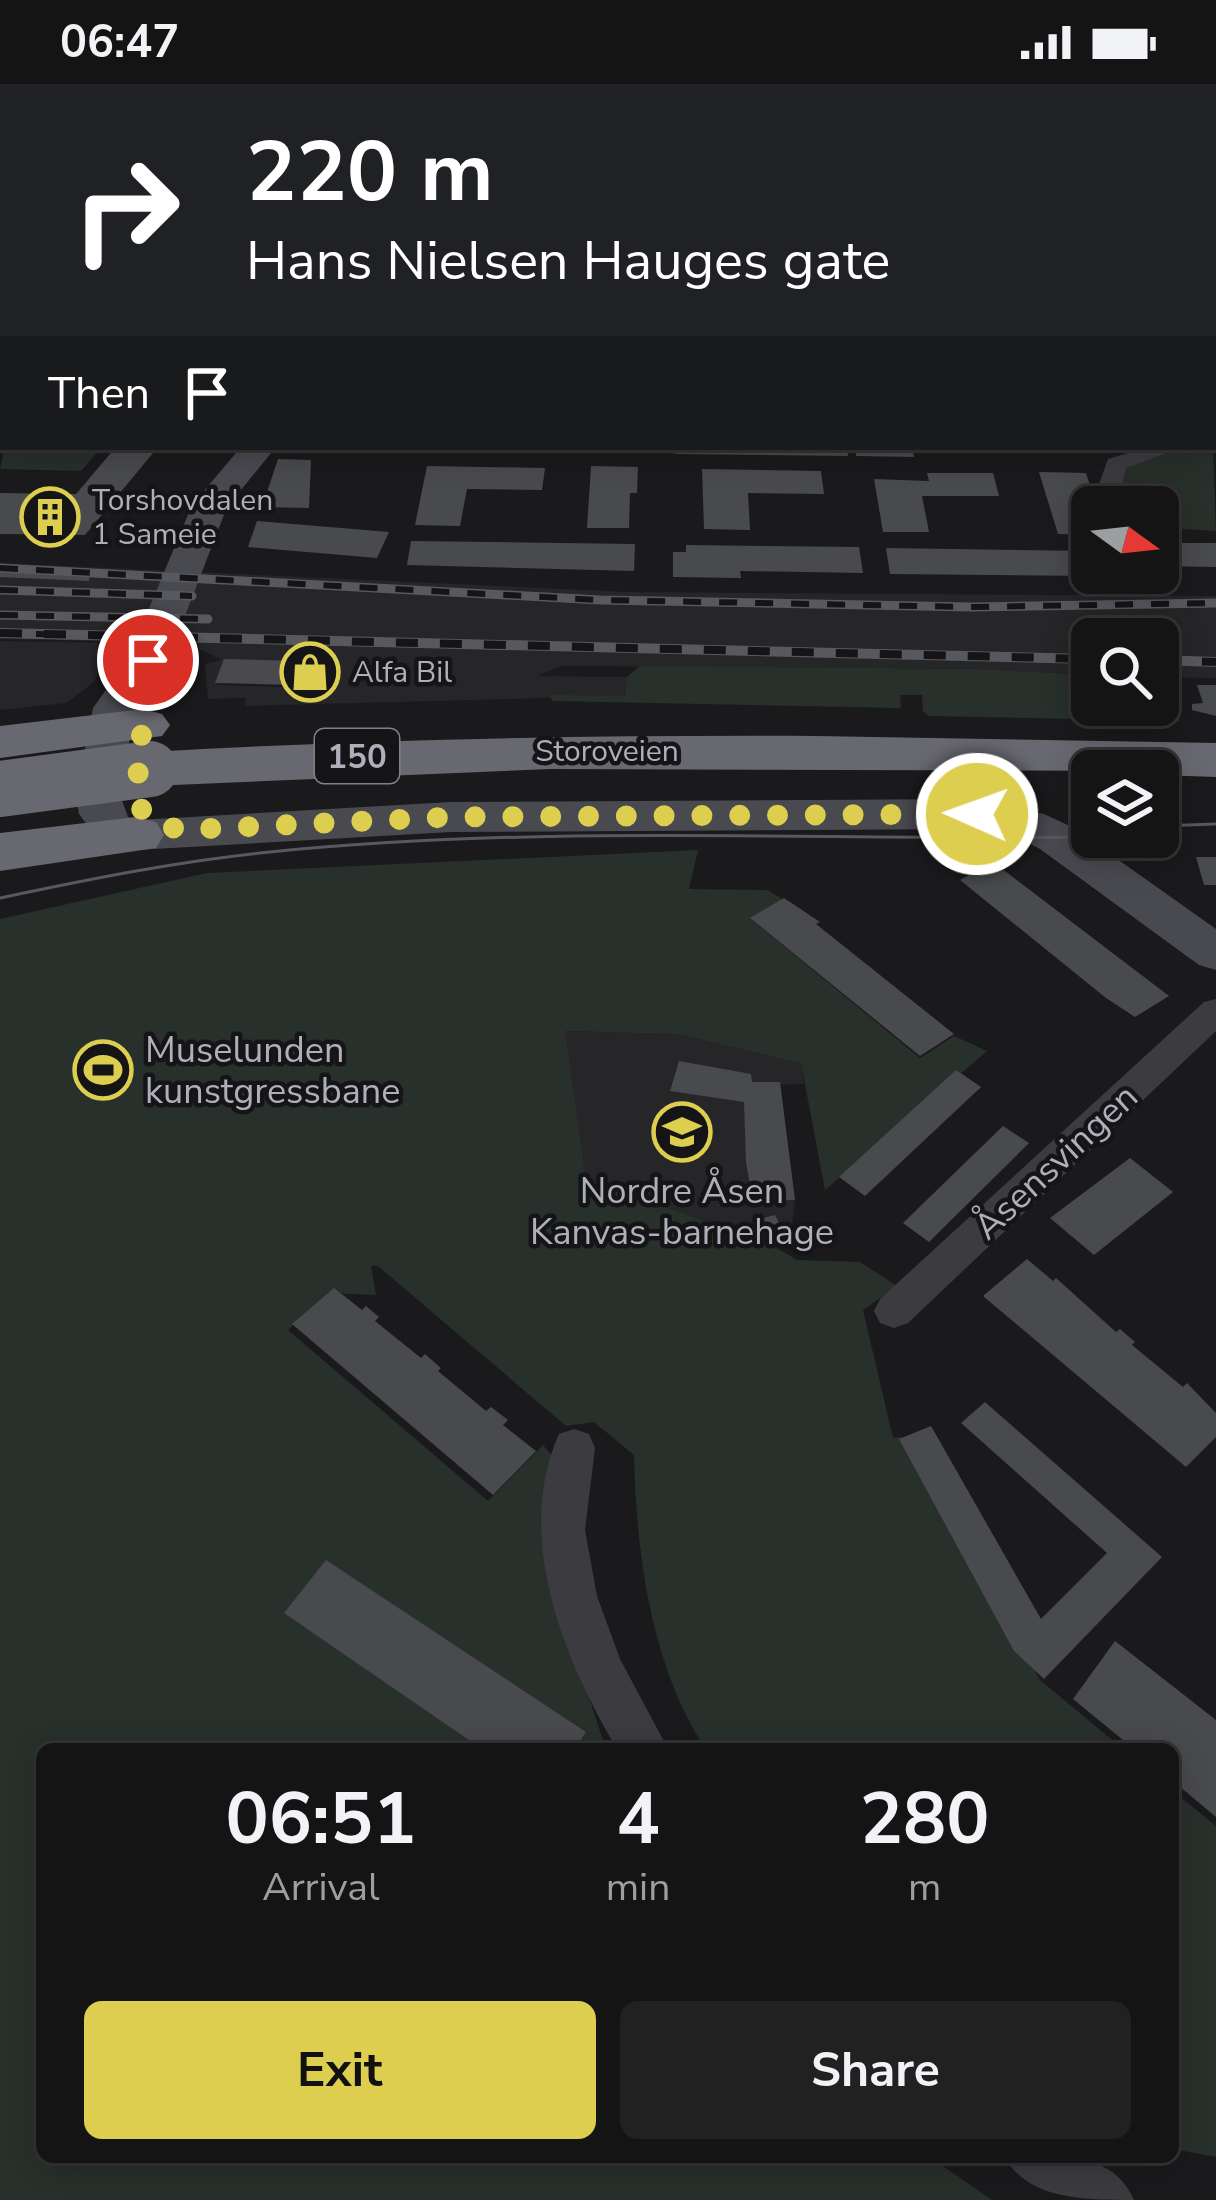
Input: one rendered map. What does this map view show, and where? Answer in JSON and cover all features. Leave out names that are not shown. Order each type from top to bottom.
[{"type":"highway","name":"150","points":[[0,742],[137,786]]},
{"type":"highway","name":"Storoveien","points":[[0,789],[310,784],[563,764],[1216,760]]},
{"type":"highway","name":"Storoveien","points":[[563,764],[1071,786]]},
{"type":"highway","name":"150","points":[[0,776],[137,786]]},
{"type":"highway","name":"150","points":[[4,834],[137,786]]},
{"type":"highway","points":[[1179,788],[1216,789]]},
{"type":"street","points":[[256,450],[210,505],[148,660],[137,786],[594,814],[996,817],[1056,838],[1216,953]]},
{"type":"street","points":[[1110,486],[1116,464],[1162,450]]},
{"type":"street","name":"Åsensvingen","points":[[894,1311],[1216,1011]]},
{"type":"street","points":[[574,1448],[563,1539],[586,1635],[620,1711],[640,1743]]},
{"type":"street","points":[[1043,2163],[1106,2200]]},
{"type":"shaded area","points":[[4,450],[99,450],[81,471],[0,469]]},
{"type":"shaded area","points":[[1213,450],[1216,531],[1179,529],[1179,486],[1118,486],[1123,468],[1165,453]]},
{"type":"shaded area","points":[[0,563],[628,592],[1216,596],[1216,678],[1179,677],[1179,618],[1071,618],[1071,674],[562,666],[537,676],[627,677],[625,696],[245,706],[246,698],[208,699],[205,664],[222,660],[199,649],[198,643],[0,639]],"holes":[[[225,661],[340,664],[331,695],[288,694],[289,687],[217,685]]]},
{"type":"shaded area","points":[[0,641],[112,643],[94,682],[66,703],[0,710]]},
{"type":"shaded area","points":[[640,666],[1071,674],[1071,719],[929,716],[923,711],[922,695],[900,695],[901,708],[552,701],[550,695],[625,696],[627,677]]},
{"type":"shaded area","points":[[698,850],[689,889],[767,890],[784,900],[752,920],[920,1058],[954,1036],[987,1051],[825,1190],[801,1063],[676,1034],[565,1031],[586,1179],[768,1243],[797,1260],[860,1262],[897,1286],[863,1310],[893,1438],[901,1437],[1040,1680],[1116,1743],[702,1743],[672,1682],[650,1608],[638,1530],[634,1455],[594,1422],[566,1426],[378,1266],[371,1266],[376,1295],[329,1293],[288,1330],[488,1501],[543,1445],[557,1461],[557,1600],[604,1743],[36,1743],[36,2163],[939,2163],[992,2200],[0,2200],[0,919],[207,873]]},
{"type":"shaded area","name":"Nordre Åsen Kanvas-barnehage","points":[[564,1031],[676,1034],[801,1063],[804,1084],[779,1085],[795,1200],[792,1225],[768,1243],[586,1179]]},
{"type":"shaded area","points":[[1179,1796],[1216,1826],[1216,2157],[1179,2150]]},
{"type":"building","name":"Torshovdalen 1 Sameie","points":[[113,450],[156,450],[85,535],[0,534],[0,493],[76,494]]},
{"type":"building","points":[[648,450],[847,450],[848,456]]},
{"type":"building","points":[[855,450],[913,450],[914,457],[856,456]]},
{"type":"building","points":[[278,459],[311,460],[309,508],[262,507]]},
{"type":"building","points":[[427,466],[545,468],[542,490],[467,489],[460,526],[415,525]]},
{"type":"building","points":[[591,466],[638,467],[637,493],[630,493],[629,528],[587,528]]},
{"type":"building","points":[[702,469],[821,471],[824,494],[748,493],[750,530],[704,529]]},
{"type":"building","points":[[1039,472],[1086,473],[1090,486],[1071,486],[1071,534],[1058,534]]},
{"type":"building","points":[[927,473],[993,473],[999,496],[922,496],[929,532],[883,532],[874,479],[929,481]]},
{"type":"building","points":[[257,521],[389,532],[377,558],[248,547]]},
{"type":"building","points":[[411,541],[635,544],[634,571],[407,565]]},
{"type":"building","points":[[1179,543],[1216,543],[1216,567],[1179,566]]},
{"type":"building","points":[[686,545],[859,547],[863,573],[740,571],[741,578],[673,577],[673,552],[686,552]]},
{"type":"building","points":[[886,548],[1071,551],[1071,576],[890,574]]},
{"type":"building","points":[[0,572],[89,577],[89,581],[0,577]]},
{"type":"building","points":[[224,659],[340,662],[331,695],[288,694],[291,685],[215,683]]},
{"type":"building","points":[[1197,685],[1216,685],[1216,716],[1192,710],[1192,704],[1203,703]]},
{"type":"building","points":[[1196,857],[1216,857],[1216,885],[1204,885]]},
{"type":"building","points":[[993,862],[1169,996],[1135,1017],[1106,998],[960,880]]},
{"type":"building","points":[[784,898],[820,922],[816,924],[954,1034],[920,1056],[750,918]]},
{"type":"building","points":[[679,1061],[751,1074],[752,1082],[780,1082],[795,1200],[759,1200],[746,1163],[744,1102],[670,1091]]},
{"type":"building","points":[[956,1070],[981,1087],[865,1196],[839,1177]]},
{"type":"building","points":[[1003,1126],[1029,1143],[929,1242],[903,1223]]},
{"type":"building","points":[[1130,1158],[1173,1192],[1094,1255],[1050,1218]]},
{"type":"building","points":[[775,1215],[787,1239],[769,1244],[757,1220]]},
{"type":"building","points":[[1027,1259],[1053,1281],[1056,1278],[1116,1332],[1120,1329],[1135,1342],[1132,1345],[1183,1387],[1187,1383],[1216,1413],[1216,1437],[1186,1467],[983,1296]]},
{"type":"building","points":[[334,1288],[362,1310],[366,1306],[379,1317],[375,1321],[421,1358],[425,1354],[486,1411],[491,1407],[508,1420],[503,1425],[536,1451],[493,1495],[292,1324]]},
{"type":"building","points":[[985,1402],[1162,1557],[1044,1679],[1014,1651],[899,1439],[931,1426],[1041,1619],[1107,1553],[961,1423]]},
{"type":"building","points":[[326,1560],[586,1732],[579,1743],[473,1743],[284,1613]]},
{"type":"building","points":[[1115,1641],[1216,1720],[1216,1817],[1179,1786],[1179,1743],[1127,1743],[1073,1699]]},
{"type":"tram line","points":[[1179,825],[1216,824]]},
{"type":"tram line","points":[[0,898],[202,860],[372,843],[578,836],[1071,837]]},
{"type":"railway","points":[[0,568],[600,600],[971,607],[1216,603]]},
{"type":"railway","points":[[0,590],[192,596]]},
{"type":"railway","points":[[0,615],[208,619]]},
{"type":"railway","points":[[67,635],[0,633],[1071,658]]},
{"type":"railway","points":[[1179,661],[1216,662]]},
{"type":"place","name":"Torshovdalen 1 Sameie","points":[[50,517]]},
{"type":"place","name":"Alfa Bil","points":[[310,672]]},
{"type":"place","name":"Muselunden kunstgressbane","points":[[103,1070]]},
{"type":"place","name":"Nordre Åsen Kanvas-barnehage","points":[[682,1132]]},
{"type":"route","points":[[148,660],[136,798],[144,814],[178,830],[451,817],[977,814]]}]
